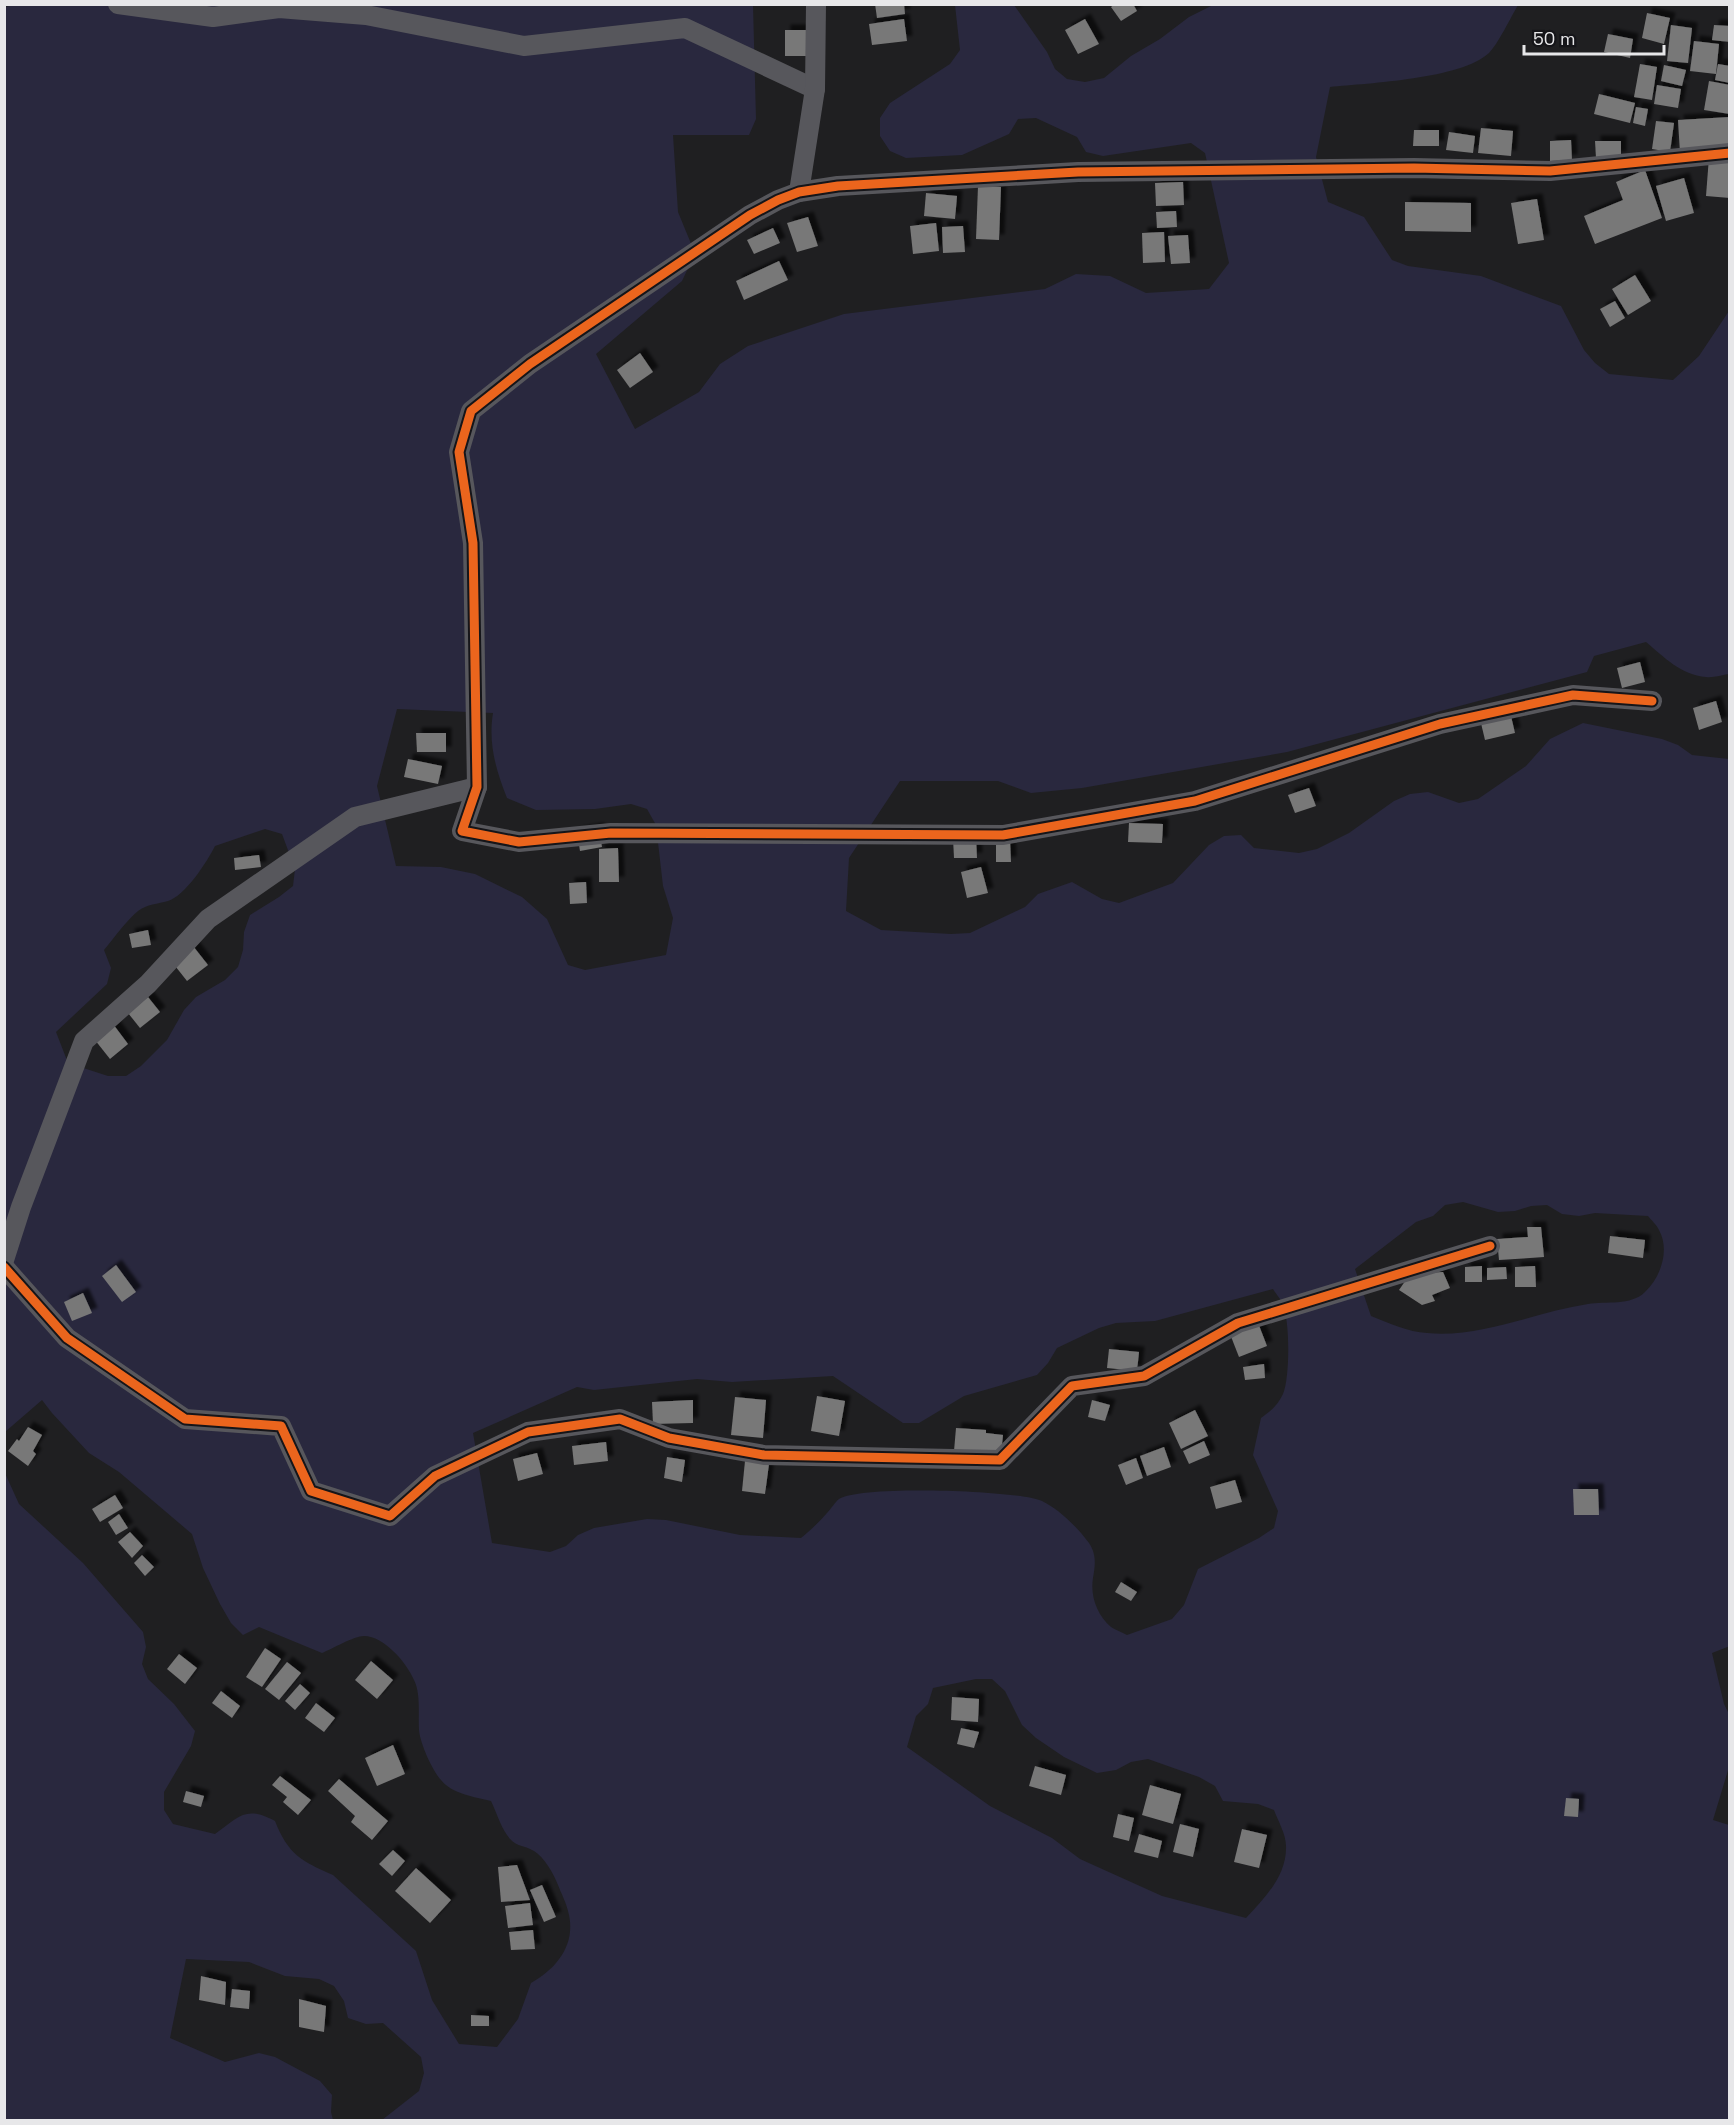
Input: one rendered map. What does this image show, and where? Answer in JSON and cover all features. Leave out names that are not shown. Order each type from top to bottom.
[{"type":"street","points":[[118,4],[213,17],[279,8],[366,15],[524,46],[685,28],[815,89]]},
{"type":"street","points":[[799,192],[815,89],[816,4]]},
{"type":"street","points":[[1652,701],[1573,695],[1440,724],[1195,801],[1003,835],[611,833],[519,842],[462,831],[477,787],[473,543],[459,452],[471,411],[530,364],[750,215],[799,192],[837,186],[1078,172],[1392,168],[1550,171],[1730,153]]},
{"type":"street","points":[[4,1260],[21,1207],[84,1041],[148,984],[208,919],[355,817],[477,787]]},
{"type":"street","points":[[4,1267],[67,1338],[185,1419],[281,1426],[311,1491],[390,1516],[435,1476],[528,1432],[620,1419],[669,1438],[764,1455],[999,1460],[1072,1386],[1144,1376],[1238,1323],[1490,1246]]},
{"type":"shaded area","points":[[20,4],[753,5],[756,119],[749,135],[673,135],[678,212],[692,246],[690,264],[682,281],[596,354],[635,429],[699,392],[720,364],[748,346],[844,314],[1045,289],[1076,274],[1110,276],[1146,293],[1209,289],[1229,263],[1205,153],[1191,143],[1103,156],[1086,152],[1077,137],[1036,118],[1018,119],[1009,134],[962,155],[906,158],[890,151],[880,136],[880,118],[890,103],[950,64],[960,50],[955,5],[1014,5],[1047,52],[1055,69],[1067,79],[1085,82],[1104,78],[1131,56],[1160,39],[1189,17],[1213,5],[1518,5],[1493,49],[1476,62],[1458,69],[1414,78],[1330,87],[1316,157],[1328,202],[1364,217],[1392,260],[1408,266],[1481,276],[1561,306],[1584,350],[1609,374],[1673,380],[1699,356],[1729,311],[1729,674],[1709,677],[1689,673],[1673,664],[1646,642],[1594,656],[1587,672],[1287,752],[1082,788],[1031,793],[998,781],[900,781],[849,858],[846,911],[881,930],[951,934],[970,933],[1025,907],[1038,894],[1072,882],[1102,899],[1119,903],[1173,883],[1209,845],[1224,836],[1241,835],[1254,848],[1299,853],[1317,849],[1349,833],[1394,801],[1410,794],[1428,792],[1459,803],[1478,799],[1526,766],[1550,739],[1583,723],[1662,739],[1678,745],[1692,755],[1729,759],[1730,1646],[1712,1653],[1724,1704],[1730,1716],[1729,1767],[1713,1820],[1729,1825],[1729,2120],[382,2120],[419,2091],[424,2073],[421,2057],[383,2023],[366,2024],[348,2018],[344,2001],[334,1986],[319,1979],[285,1976],[249,1962],[186,1959],[170,2038],[225,2062],[259,2053],[275,2057],[320,2081],[332,2095],[333,2120],[5,2120],[4,1471],[19,1504],[83,1563],[143,1632],[146,1647],[142,1664],[148,1679],[174,1704],[195,1731],[191,1746],[164,1792],[164,1810],[173,1824],[215,1834],[243,1815],[256,1814],[275,1821],[285,1841],[297,1855],[333,1875],[416,1951],[432,2000],[459,2044],[497,2047],[518,2019],[531,1983],[549,1970],[563,1953],[570,1934],[570,1923],[565,1901],[548,1866],[534,1851],[510,1839],[491,1801],[457,1792],[438,1776],[427,1756],[420,1735],[418,1698],[411,1673],[387,1645],[372,1637],[364,1636],[349,1640],[322,1653],[259,1627],[243,1635],[231,1623],[220,1604],[203,1568],[192,1534],[119,1472],[89,1453],[42,1400],[5,1432],[5,7]],"holes":[[[397,709],[493,713],[494,757],[507,798],[536,810],[595,809],[631,804],[647,809],[656,825],[663,886],[673,918],[666,955],[585,970],[568,965],[547,919],[522,897],[475,874],[441,867],[396,866],[377,786]],[[265,829],[282,834],[295,869],[293,886],[250,915],[244,932],[243,950],[238,967],[225,980],[196,997],[184,1010],[167,1040],[141,1066],[126,1076],[108,1076],[68,1063],[56,1032],[107,984],[111,968],[104,950],[138,911],[168,901],[181,893],[201,869],[215,846]],[[1463,1202],[1498,1212],[1547,1205],[1562,1214],[1579,1216],[1595,1213],[1648,1216],[1658,1228],[1662,1238],[1664,1246],[1662,1263],[1651,1286],[1633,1299],[1588,1304],[1468,1332],[1448,1334],[1413,1331],[1371,1316],[1355,1269],[1416,1222],[1433,1216],[1445,1205]],[[1273,1289],[1283,1305],[1288,1336],[1288,1363],[1283,1394],[1276,1405],[1261,1418],[1253,1455],[1278,1511],[1274,1528],[1198,1569],[1184,1605],[1172,1619],[1127,1635],[1111,1627],[1102,1617],[1096,1605],[1092,1585],[1095,1565],[1092,1547],[1074,1525],[1055,1509],[1042,1501],[1027,1497],[939,1491],[876,1492],[852,1495],[839,1499],[801,1538],[740,1535],[666,1520],[647,1519],[594,1528],[578,1535],[566,1546],[550,1552],[492,1543],[473,1433],[577,1387],[594,1390],[697,1379],[732,1382],[833,1376],[903,1423],[919,1423],[964,1396],[1037,1375],[1057,1348],[1099,1328],[1116,1323],[1155,1321]],[[976,1679],[992,1679],[1005,1691],[1022,1725],[1036,1738],[1064,1757],[1097,1773],[1116,1770],[1131,1762],[1148,1759],[1199,1777],[1215,1786],[1223,1801],[1258,1804],[1274,1810],[1286,1841],[1285,1857],[1279,1876],[1246,1918],[1162,1896],[1080,1859],[1052,1838],[990,1806],[907,1747],[916,1716],[928,1704],[933,1688]]]},
{"type":"building","points":[[875,4],[904,4],[905,14],[877,18]]},
{"type":"building","points":[[1115,4],[1133,4],[1137,11],[1121,21],[1111,7]]},
{"type":"building","points":[[1647,13],[1670,18],[1664,44],[1642,38]]},
{"type":"building","points":[[904,19],[907,41],[872,45],[869,24]]},
{"type":"building","points":[[1085,19],[1099,44],[1078,54],[1065,30]]},
{"type":"building","points":[[1671,25],[1692,28],[1688,63],[1667,61]]},
{"type":"building","points":[[1714,25],[1730,26],[1730,42],[1712,40]]},
{"type":"building","points":[[785,30],[812,30],[812,56],[785,56]]},
{"type":"building","points":[[1608,34],[1633,39],[1630,58],[1604,52]]},
{"type":"building","points":[[1694,41],[1719,44],[1716,74],[1690,71]]},
{"type":"building","points":[[1640,64],[1657,67],[1652,100],[1634,97]]},
{"type":"building","points":[[1718,64],[1730,66],[1730,83],[1715,80]]},
{"type":"building","points":[[1664,65],[1686,70],[1682,86],[1661,81]]},
{"type":"building","points":[[1709,81],[1730,85],[1730,114],[1704,110]]},
{"type":"building","points":[[1657,85],[1681,89],[1678,108],[1654,104]]},
{"type":"building","points":[[1599,94],[1635,103],[1630,123],[1594,114]]},
{"type":"building","points":[[1636,107],[1648,109],[1645,126],[1633,123]]},
{"type":"building","points":[[1730,117],[1730,150],[1680,153],[1678,120]]},
{"type":"building","points":[[1656,121],[1674,123],[1670,152],[1652,149]]},
{"type":"building","points":[[1481,128],[1513,131],[1511,156],[1478,153]]},
{"type":"building","points":[[1414,130],[1439,130],[1439,146],[1413,146]]},
{"type":"building","points":[[1449,132],[1475,136],[1473,153],[1446,150]]},
{"type":"building","points":[[1571,140],[1572,160],[1550,161],[1550,141]]},
{"type":"building","points":[[1595,141],[1621,141],[1621,157],[1596,158]]},
{"type":"building","points":[[1709,157],[1730,159],[1730,198],[1706,196]]},
{"type":"building","points":[[1645,170],[1662,218],[1595,244],[1584,216],[1623,200],[1616,182]]},
{"type":"building","points":[[1684,178],[1694,213],[1666,221],[1656,186]]},
{"type":"building","points":[[1183,182],[1184,205],[1156,206],[1155,183]]},
{"type":"building","points":[[978,186],[1001,187],[999,240],[976,239]]},
{"type":"building","points":[[926,193],[957,196],[955,219],[924,216]]},
{"type":"building","points":[[1537,199],[1544,240],[1518,244],[1511,203]]},
{"type":"building","points":[[1405,202],[1471,203],[1471,232],[1405,231]]},
{"type":"building","points":[[1176,211],[1177,227],[1157,228],[1156,212]]},
{"type":"building","points":[[808,217],[818,246],[797,252],[787,223]]},
{"type":"building","points":[[936,223],[939,251],[913,254],[910,226]]},
{"type":"building","points":[[963,226],[965,252],[943,253],[942,227]]},
{"type":"building","points":[[773,228],[780,243],[754,254],[747,240]]},
{"type":"building","points":[[1164,232],[1165,262],[1143,263],[1142,233]]},
{"type":"building","points":[[1188,235],[1190,263],[1171,264],[1168,236]]},
{"type":"building","points":[[779,261],[788,280],[744,300],[736,281]]},
{"type":"building","points":[[1635,275],[1651,301],[1628,315],[1612,289]]},
{"type":"building","points":[[1615,301],[1625,318],[1610,327],[1600,309]]},
{"type":"building","points":[[640,353],[653,372],[630,388],[617,370]]},
{"type":"building","points":[[1640,662],[1645,682],[1622,688],[1617,668]]},
{"type":"building","points":[[1716,701],[1722,722],[1699,730],[1693,708]]},
{"type":"building","points":[[1510,712],[1515,733],[1485,740],[1480,719]]},
{"type":"building","points":[[416,733],[446,733],[446,752],[417,752]]},
{"type":"building","points":[[408,759],[442,766],[438,784],[404,777]]},
{"type":"building","points":[[1309,788],[1316,806],[1295,813],[1288,795]]},
{"type":"building","points":[[1129,823],[1163,824],[1162,843],[1128,842]]},
{"type":"building","points":[[599,828],[602,847],[580,851],[577,832]]},
{"type":"building","points":[[953,838],[976,838],[977,858],[954,858]]},
{"type":"building","points":[[996,840],[1010,840],[1011,862],[996,862]]},
{"type":"building","points":[[618,848],[619,882],[599,882],[599,849]]},
{"type":"building","points":[[259,855],[261,867],[235,870],[234,858]]},
{"type":"building","points":[[981,867],[988,893],[967,898],[961,872]]},
{"type":"building","points":[[586,882],[587,903],[570,904],[569,883]]},
{"type":"building","points":[[148,930],[151,945],[132,948],[129,934]]},
{"type":"building","points":[[193,946],[208,965],[187,981],[172,962]]},
{"type":"building","points":[[148,997],[160,1012],[140,1028],[128,1013]]},
{"type":"building","points":[[110,1020],[128,1044],[110,1059],[91,1035]]},
{"type":"building","points":[[1527,1227],[1541,1227],[1544,1257],[1499,1260],[1497,1239],[1528,1237]]},
{"type":"building","points":[[1610,1236],[1645,1240],[1643,1258],[1608,1253]]},
{"type":"building","points":[[116,1265],[136,1292],[122,1302],[102,1276]]},
{"type":"building","points":[[1482,1266],[1482,1282],[1465,1282],[1465,1267]]},
{"type":"building","points":[[1535,1266],[1536,1287],[1515,1287],[1515,1267]]},
{"type":"building","points":[[1506,1267],[1507,1279],[1487,1280],[1487,1268]]},
{"type":"building","points":[[1443,1272],[1450,1288],[1432,1295],[1435,1301],[1422,1305],[1399,1290],[1410,1274]]},
{"type":"building","points":[[83,1293],[92,1313],[72,1321],[64,1302]]},
{"type":"building","points":[[1258,1323],[1267,1346],[1239,1357],[1230,1334]]},
{"type":"building","points":[[1109,1349],[1139,1352],[1137,1371],[1107,1368]]},
{"type":"building","points":[[1264,1364],[1265,1378],[1245,1380],[1243,1367]]},
{"type":"building","points":[[817,1396],[845,1401],[839,1436],[811,1431]]},
{"type":"building","points":[[735,1397],[766,1400],[763,1438],[731,1435]]},
{"type":"building","points":[[693,1400],[693,1423],[653,1424],[652,1402]]},
{"type":"building","points":[[1092,1400],[1110,1405],[1105,1421],[1088,1417]]},
{"type":"building","points":[[1195,1410],[1208,1436],[1181,1449],[1169,1423]]},
{"type":"building","points":[[28,1427],[42,1435],[33,1451],[36,1454],[28,1466],[8,1451],[17,1439],[19,1441]]},
{"type":"building","points":[[956,1428],[986,1430],[986,1433],[1003,1435],[1001,1454],[954,1451]]},
{"type":"building","points":[[1204,1441],[1210,1455],[1189,1464],[1183,1451]]},
{"type":"building","points":[[606,1442],[608,1461],[574,1465],[572,1446]]},
{"type":"building","points":[[1164,1447],[1171,1467],[1147,1476],[1140,1456]]},
{"type":"building","points":[[537,1453],[543,1474],[518,1481],[513,1459]]},
{"type":"building","points":[[667,1457],[685,1460],[682,1482],[664,1478]]},
{"type":"building","points":[[1136,1458],[1143,1478],[1126,1485],[1118,1465]]},
{"type":"building","points":[[745,1461],[769,1464],[765,1494],[742,1491]]},
{"type":"building","points":[[1235,1480],[1242,1502],[1216,1509],[1210,1487]]},
{"type":"building","points":[[1573,1489],[1598,1489],[1599,1515],[1574,1515]]},
{"type":"building","points":[[115,1495],[123,1508],[100,1522],[92,1509]]},
{"type":"building","points":[[119,1514],[128,1528],[116,1535],[108,1522]]},
{"type":"building","points":[[130,1532],[143,1546],[132,1558],[118,1542]]},
{"type":"building","points":[[142,1555],[154,1567],[145,1576],[134,1563]]},
{"type":"building","points":[[1121,1582],[1137,1592],[1131,1601],[1115,1592]]},
{"type":"building","points":[[265,1648],[281,1659],[262,1687],[246,1677]]},
{"type":"building","points":[[179,1654],[197,1668],[185,1684],[167,1669]]},
{"type":"building","points":[[371,1661],[393,1680],[377,1699],[355,1680]]},
{"type":"building","points":[[287,1662],[301,1673],[279,1700],[265,1689]]},
{"type":"building","points":[[300,1684],[310,1693],[295,1710],[285,1701]]},
{"type":"building","points":[[221,1691],[240,1706],[232,1718],[212,1703]]},
{"type":"building","points":[[952,1697],[979,1699],[978,1722],[951,1720]]},
{"type":"building","points":[[316,1703],[335,1718],[324,1732],[305,1718]]},
{"type":"building","points":[[961,1728],[979,1732],[974,1748],[957,1744]]},
{"type":"building","points":[[393,1745],[405,1774],[377,1786],[365,1758]]},
{"type":"building","points":[[1035,1766],[1066,1775],[1061,1795],[1029,1786]]},
{"type":"building","points":[[280,1776],[311,1800],[298,1815],[283,1802],[287,1797],[272,1785]]},
{"type":"building","points":[[339,1779],[388,1821],[372,1840],[351,1822],[355,1816],[328,1791]]},
{"type":"building","points":[[1150,1785],[1181,1794],[1173,1824],[1142,1815]]},
{"type":"building","points":[[186,1791],[204,1796],[201,1807],[183,1802]]},
{"type":"building","points":[[1566,1798],[1579,1799],[1578,1817],[1564,1816]]},
{"type":"building","points":[[1118,1814],[1134,1818],[1129,1841],[1113,1837]]},
{"type":"building","points":[[1180,1824],[1199,1829],[1193,1857],[1173,1852]]},
{"type":"building","points":[[1242,1829],[1267,1835],[1259,1868],[1234,1862]]},
{"type":"building","points":[[1139,1834],[1162,1841],[1158,1858],[1134,1852]]},
{"type":"building","points":[[393,1850],[405,1861],[392,1876],[379,1864]]},
{"type":"building","points":[[517,1865],[530,1900],[501,1902],[498,1867]]},
{"type":"building","points":[[416,1868],[451,1900],[430,1923],[395,1891]]},
{"type":"building","points":[[542,1885],[556,1917],[544,1922],[530,1890]]},
{"type":"building","points":[[530,1903],[533,1925],[508,1928],[505,1906]]},
{"type":"building","points":[[533,1930],[535,1949],[511,1950],[509,1932]]},
{"type":"building","points":[[201,1976],[226,1982],[225,2005],[199,2000]]},
{"type":"building","points":[[232,1989],[250,1991],[249,2009],[230,2007]]},
{"type":"building","points":[[299,1999],[326,2006],[324,2032],[299,2027]]},
{"type":"building","points":[[471,2015],[489,2016],[489,2026],[471,2026]]},
{"type":"cycle path","points":[[1652,701],[1573,695],[1440,724],[1195,801],[1003,835],[611,833],[519,842],[462,831],[477,787],[473,543],[459,452],[471,411],[530,364],[750,215],[799,192],[838,186],[1078,172],[1414,168],[1550,171],[1730,153]]},
{"type":"cycle path","points":[[4,1267],[67,1338],[185,1419],[281,1426],[311,1491],[390,1516],[435,1476],[528,1432],[620,1419],[669,1438],[764,1455],[1000,1460],[1072,1386],[1144,1376],[1238,1323],[1490,1246]]}]
